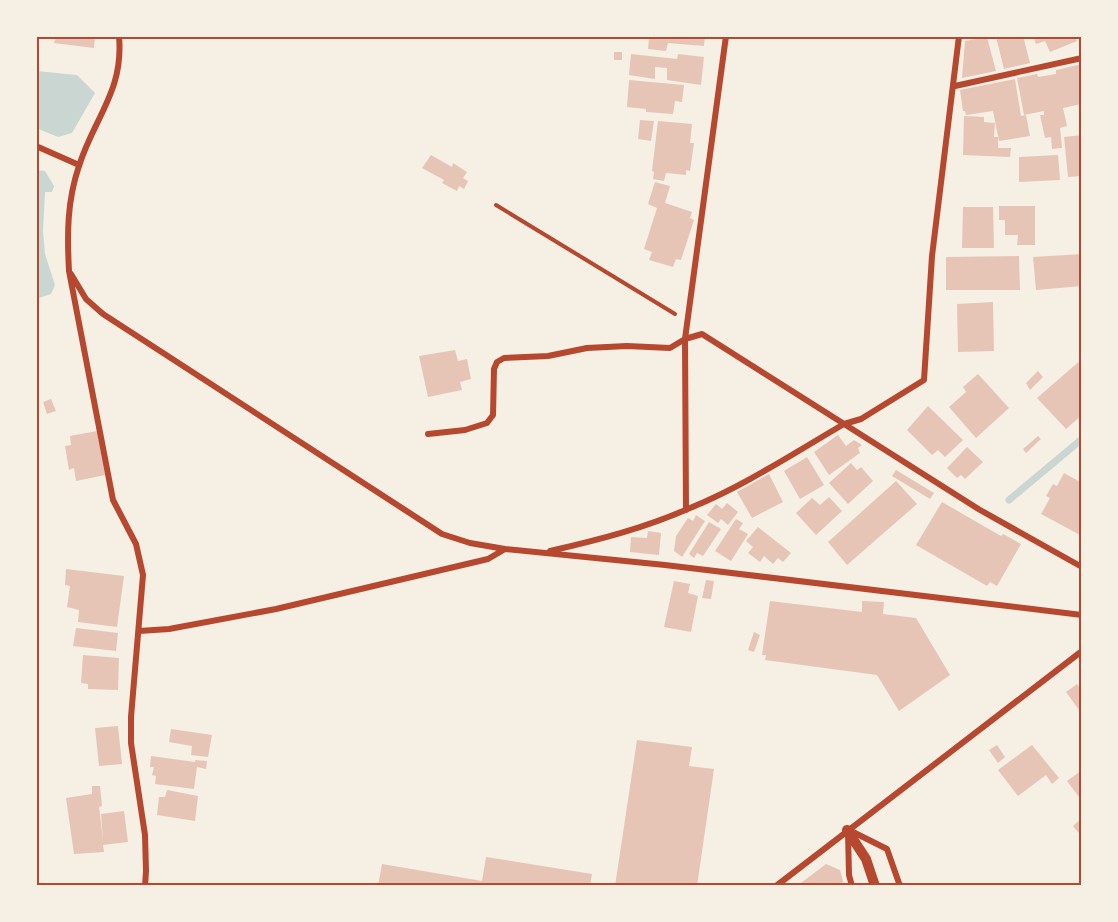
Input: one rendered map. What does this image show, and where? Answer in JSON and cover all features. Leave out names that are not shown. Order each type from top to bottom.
[{"type":"street","points":[[119,36],[120,60],[116,82],[79,165],[70,202],[69,271],[114,500],[136,544],[143,575],[131,717],[131,743],[145,836],[145,886]]},
{"type":"street","points":[[686,510],[687,321],[726,36]]},
{"type":"street","points":[[543,552],[610,537],[686,510],[749,479],[844,424],[861,419],[924,380],[932,256],[959,36]]},
{"type":"street","points":[[954,86],[1082,58]]},
{"type":"street","points":[[36,146],[79,165]]},
{"type":"street","points":[[69,271],[86,299],[103,314],[442,534],[470,543],[506,549],[871,588],[1082,615]]},
{"type":"street","points":[[428,435],[465,430],[487,423],[493,415],[494,369],[497,362],[504,358],[548,356],[579,350],[617,347],[670,348],[686,339],[702,334],[980,510],[1082,567]]},
{"type":"street","points":[[138,631],[169,629],[276,609],[488,559],[506,549]]},
{"type":"street","points":[[776,886],[1082,651]]},
{"type":"street","points":[[847,830],[849,875],[852,886]]},
{"type":"street","points":[[847,830],[866,859],[875,886]]},
{"type":"street","points":[[847,830],[887,849],[900,886]]},
{"type":"path","points":[[496,205],[687,321]]},
{"type":"shaded area","points":[[36,71],[77,75],[95,93],[72,133],[58,137],[36,128]]},
{"type":"shaded area","points":[[36,170],[45,171],[54,186],[52,192],[45,192],[43,231],[45,254],[55,285],[51,294],[36,299]]},
{"type":"building","points":[[57,36],[95,36],[94,48],[54,43]]},
{"type":"building","points":[[640,36],[705,36],[704,46],[668,43],[666,51],[648,49],[649,38],[640,38]]},
{"type":"building","points":[[1023,36],[1030,63],[1004,69],[996,37]]},
{"type":"building","points":[[1033,36],[1075,36],[1077,41],[1050,52],[1045,41],[1036,44]]},
{"type":"building","points":[[987,37],[996,71],[962,78],[965,41]]},
{"type":"building","points":[[614,52],[622,52],[622,60],[614,60]]},
{"type":"building","points":[[631,54],[677,59],[678,54],[704,57],[701,85],[667,80],[667,68],[655,67],[655,79],[629,75]]},
{"type":"building","points":[[1082,64],[1081,104],[1063,108],[1067,126],[1060,128],[1062,148],[1052,149],[1051,137],[1045,138],[1040,115],[1044,115],[1044,111],[1024,115],[1017,78],[1037,74],[1038,77],[1056,74],[1056,70]]},
{"type":"building","points":[[1015,79],[1021,116],[1026,115],[1030,136],[999,141],[993,111],[966,115],[963,111],[960,90]]},
{"type":"building","points":[[629,80],[684,85],[682,102],[675,101],[673,114],[646,112],[646,109],[627,107]]},
{"type":"building","points":[[964,116],[984,117],[984,122],[995,123],[994,137],[998,137],[998,148],[1011,148],[1010,157],[963,155]]},
{"type":"building","points":[[640,120],[654,121],[651,141],[638,139]]},
{"type":"building","points":[[658,121],[692,124],[690,143],[694,143],[690,171],[686,170],[686,175],[666,173],[664,181],[653,179]]},
{"type":"building","points":[[1082,135],[1082,176],[1068,177],[1064,137]]},
{"type":"building","points":[[431,155],[452,167],[453,163],[467,172],[463,178],[468,181],[464,189],[459,186],[457,191],[442,183],[444,180],[422,168]]},
{"type":"building","points":[[1058,155],[1060,180],[1019,182],[1019,157]]},
{"type":"building","points":[[655,182],[670,186],[665,203],[692,212],[690,218],[694,220],[681,260],[676,259],[673,267],[649,260],[652,252],[644,249],[657,208],[648,204]]},
{"type":"building","points":[[999,206],[1035,206],[1035,245],[1017,245],[1018,235],[1005,235],[1005,220],[999,220]]},
{"type":"building","points":[[963,207],[993,207],[994,248],[962,248]]},
{"type":"building","points":[[1082,254],[1082,286],[1036,290],[1033,257]]},
{"type":"building","points":[[1019,256],[1020,290],[946,290],[946,257]]},
{"type":"building","points":[[993,302],[994,351],[958,352],[957,304]]},
{"type":"building","points":[[455,350],[458,361],[467,359],[471,379],[460,382],[462,390],[428,397],[419,356]]},
{"type":"building","points":[[1082,359],[1082,415],[1066,429],[1037,398]]},
{"type":"building","points":[[1038,371],[1043,377],[1030,390],[1026,383]]},
{"type":"building","points":[[978,374],[1009,408],[976,438],[949,407],[966,392],[963,387]]},
{"type":"building","points":[[51,399],[56,411],[47,414],[43,402]]},
{"type":"building","points":[[928,406],[963,440],[945,457],[938,450],[932,455],[907,430]]},
{"type":"building","points":[[97,431],[105,475],[76,481],[74,468],[69,470],[65,446],[71,445],[70,436]]},
{"type":"building","points":[[838,435],[846,446],[854,440],[862,445],[858,448],[860,453],[829,475],[814,452]]},
{"type":"building","points":[[1038,436],[1041,439],[1026,453],[1023,449]]},
{"type":"building","points":[[967,447],[983,462],[965,479],[961,475],[957,478],[947,468]]},
{"type":"building","points":[[807,457],[824,485],[800,499],[784,471]]},
{"type":"building","points":[[851,463],[857,470],[861,467],[873,481],[848,504],[829,483]]},
{"type":"building","points":[[896,470],[934,493],[930,499],[892,476]]},
{"type":"building","points":[[1064,473],[1082,483],[1082,536],[1041,514],[1050,498],[1046,496],[1053,484],[1057,486]]},
{"type":"building","points":[[769,474],[783,502],[752,518],[737,492]]},
{"type":"building","points":[[896,481],[917,504],[847,565],[828,542]]},
{"type":"building","points":[[829,497],[842,511],[816,535],[796,513],[812,498],[820,505]]},
{"type":"building","points":[[942,502],[1001,536],[1003,534],[1021,544],[997,586],[990,582],[987,586],[916,545]]},
{"type":"building","points":[[727,503],[738,512],[728,525],[721,519],[718,523],[707,515],[716,504],[722,509]]},
{"type":"building","points":[[696,515],[705,521],[682,557],[674,551],[676,536],[688,518],[693,521]]},
{"type":"building","points":[[736,519],[743,523],[739,529],[748,534],[731,561],[715,551]]},
{"type":"building","points":[[709,522],[721,529],[703,556],[697,553],[694,558],[689,554]]},
{"type":"building","points":[[758,527],[791,553],[783,562],[778,558],[773,564],[764,556],[760,562],[748,553],[753,547],[746,541]]},
{"type":"building","points":[[648,531],[661,533],[659,555],[630,552],[631,537],[647,538]]},
{"type":"building","points":[[66,569],[124,576],[117,627],[78,622],[79,610],[67,607],[70,586],[65,585]]},
{"type":"building","points":[[706,580],[714,581],[711,599],[702,598]]},
{"type":"building","points":[[674,581],[690,584],[688,593],[698,596],[691,632],[664,627]]},
{"type":"building","points":[[770,601],[862,612],[862,601],[884,602],[883,614],[916,618],[950,675],[899,711],[877,675],[765,660],[766,655],[762,655]]},
{"type":"building","points":[[76,628],[118,633],[116,651],[73,646]]},
{"type":"building","points":[[754,632],[760,635],[754,652],[748,650]]},
{"type":"building","points":[[83,655],[119,658],[118,690],[88,689],[88,684],[81,683]]},
{"type":"building","points":[[1077,684],[1082,691],[1082,714],[1066,692]]},
{"type":"building","points":[[118,726],[122,764],[99,766],[95,728]]},
{"type":"building","points":[[171,729],[212,735],[208,757],[191,755],[192,746],[169,742]]},
{"type":"building","points":[[637,740],[692,747],[689,766],[714,769],[697,886],[615,886]]},
{"type":"building","points":[[997,745],[1005,757],[998,763],[989,750]]},
{"type":"building","points":[[1032,745],[1059,778],[1052,784],[1046,775],[1018,796],[998,770]]},
{"type":"building","points":[[151,756],[195,762],[195,760],[207,761],[206,769],[197,767],[194,789],[155,784],[156,776],[152,775],[154,767],[150,767]]},
{"type":"building","points":[[1082,770],[1082,801],[1067,781]]},
{"type":"building","points":[[92,786],[100,786],[102,806],[99,807],[103,840],[101,814],[124,811],[128,842],[103,845],[104,852],[74,854],[66,798],[92,794]]},
{"type":"building","points":[[167,790],[198,796],[195,821],[157,815],[159,797],[165,797]]},
{"type":"building","points":[[1082,818],[1082,837],[1073,826]]},
{"type":"building","points":[[486,857],[592,874],[590,886],[378,886],[382,864],[482,881]]},
{"type":"building","points":[[826,864],[840,870],[844,885],[797,886]]},
{"type":"waterway","points":[[1009,500],[1082,439]]}]
